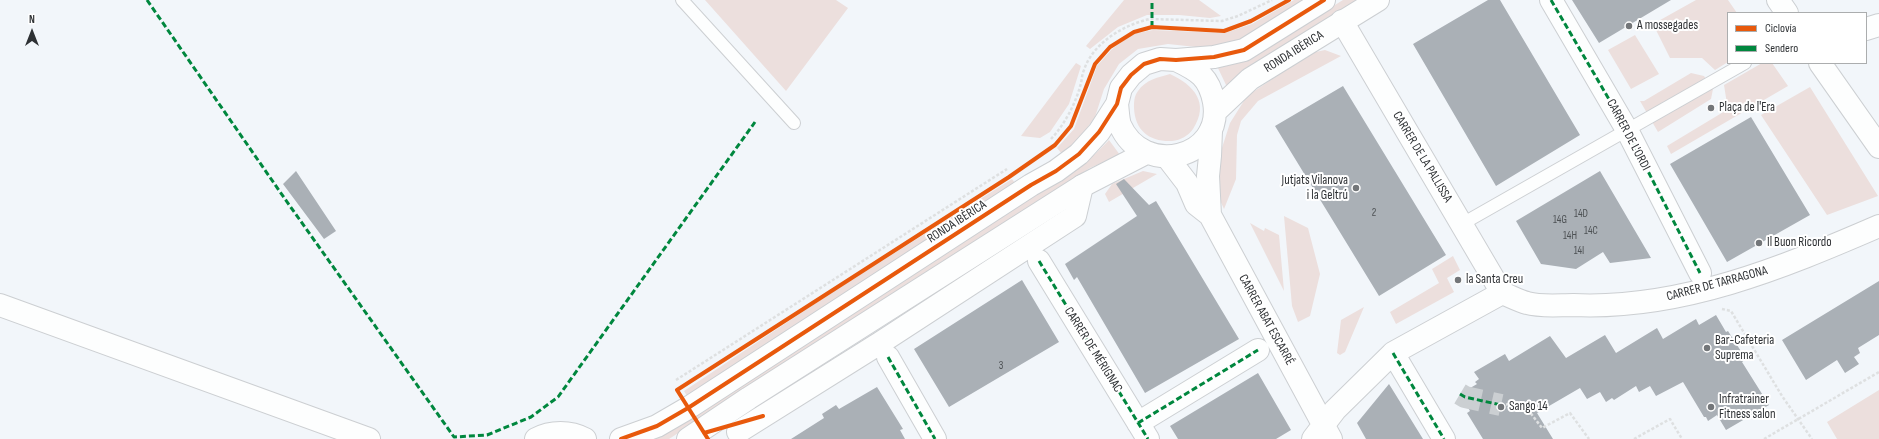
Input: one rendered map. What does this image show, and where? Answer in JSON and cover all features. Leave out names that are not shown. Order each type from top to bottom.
[{"type":"street","name":"RONDA IBÈRICA","points":[[621,439],[657,426],[688,408],[1056,171],[1079,154],[1099,132],[1117,104],[1121,88],[1130,75],[1144,64],[1160,59],[1176,60],[1214,57],[1244,50],[1324,0]]},
{"type":"street","name":"RONDA IBÈRICA","points":[[1117,104],[1120,124],[1123,130],[1130,141],[1146,153],[1167,157],[1185,154],[1200,145],[1213,121],[1250,79],[1378,0]]},
{"type":"street","name":"CARRER DE L'ORDI","points":[[1551,0],[1627,130],[1700,273]]},
{"type":"street","points":[[1778,0],[1786,12]]},
{"type":"street","name":"CARRER DE LA PALLISSA","points":[[1342,22],[1502,293]]},
{"type":"street","points":[[1867,29],[1879,25]]},
{"type":"street","name":"RONDA IBÈRICA","points":[[1176,60],[1197,70],[1211,88],[1213,121],[1208,176],[1210,215]]},
{"type":"street","points":[[1821,64],[1879,147]]},
{"type":"street","points":[[688,439],[1082,186],[1146,153]]},
{"type":"street","points":[[1167,157],[1187,183],[1196,204],[1210,215]]},
{"type":"street","points":[[727,413],[741,435],[1076,216],[1082,186]]},
{"type":"street","name":"CARRER ABAT ESCARRÉ","points":[[1210,215],[1323,434]]},
{"type":"street","name":"CARRER DE TARRAGONA","points":[[1502,293],[1529,304],[1604,307],[1638,304],[1708,290],[1791,263],[1879,226]]},
{"type":"street","name":"CARRER DE MÉRIGNAC","points":[[1039,260],[1143,431]]},
{"type":"street","points":[[1323,434],[1393,353],[1502,293]]},
{"type":"street","points":[[0,305],[369,439]]},
{"type":"street","points":[[1143,431],[1258,350]]},
{"type":"street","points":[[1393,353],[1444,439]]},
{"type":"street","points":[[888,358],[935,439]]},
{"type":"street","points":[[536,439],[543,435],[562,433],[585,439]]},
{"type":"lane","points":[[682,0],[794,123]]},
{"type":"lane","points":[[1462,224],[1743,64]]},
{"type":"path","points":[[1718,308],[1731,311],[1782,396],[1812,439]]},
{"type":"path","points":[[1764,439],[1879,372]]},
{"type":"path","points":[[1501,405],[1523,403],[1542,428],[1570,412],[1589,439]]},
{"type":"path","points":[[1634,439],[1670,419],[1682,439]]},
{"type":"shaded area","points":[[705,0],[836,0],[848,8],[786,91]]},
{"type":"shaded area","points":[[1124,0],[1199,0],[1221,16],[1210,18],[1179,15],[1147,15],[1118,27],[1090,49],[1086,46]]},
{"type":"shaded area","points":[[1294,0],[1306,0],[1242,40],[1219,46],[1196,47],[1168,44],[1138,49],[1119,64],[1104,89],[1095,117],[1077,142],[1062,154],[1057,148],[1074,129],[1097,66],[1112,49],[1133,34],[1153,30],[1225,33],[1252,24]]},
{"type":"shaded area","points":[[1343,0],[1357,0],[1308,31],[1227,87],[1217,66],[1309,21]]},
{"type":"shaded area","points":[[1696,0],[1728,0],[1736,12],[1727,12],[1727,63],[1715,70],[1702,58],[1670,58],[1653,24]]},
{"type":"shaded area","points":[[1635,35],[1659,74],[1631,89],[1608,50]]},
{"type":"shaded area","points":[[1325,50],[1341,56],[1258,101],[1241,121],[1237,135],[1236,179],[1224,209],[1218,196],[1220,154],[1230,123],[1247,96],[1311,53]]},
{"type":"shaded area","points":[[1076,63],[1081,66],[1069,104],[1050,132],[1040,138],[1021,136]]},
{"type":"shaded area","points":[[1760,64],[1773,64],[1788,86],[1671,154],[1667,146],[1725,111],[1727,104],[1724,85]]},
{"type":"shaded area","points":[[1691,73],[1704,76],[1713,89],[1711,99],[1658,132],[1640,101],[1644,101]]},
{"type":"shaded area","points":[[1170,74],[1179,78],[1192,89],[1200,103],[1200,111],[1198,120],[1189,134],[1178,140],[1157,140],[1145,134],[1137,123],[1134,101],[1137,93],[1144,84],[1161,76]]},
{"type":"shaded area","points":[[1810,87],[1878,196],[1827,215],[1761,115]]},
{"type":"shaded area","points":[[1109,140],[1120,155],[1090,168],[669,439],[652,439],[1070,172],[1095,154]]},
{"type":"shaded area","points":[[1143,171],[1157,174],[1109,202],[1105,194],[1112,184]]},
{"type":"shaded area","points":[[1012,179],[1015,183],[687,396],[684,391],[831,293]]},
{"type":"shaded area","points":[[1284,216],[1308,228],[1320,274],[1310,316],[1298,322],[1292,306]]},
{"type":"shaded area","points":[[1250,223],[1264,231],[1265,228],[1279,235],[1284,291]]},
{"type":"shaded area","points":[[1453,256],[1460,270],[1447,278],[1454,292],[1396,324],[1390,312],[1439,283],[1432,269]]},
{"type":"shaded area","points":[[1364,307],[1345,352],[1340,355],[1337,353],[1341,320]]},
{"type":"shaded area","points":[[1879,390],[1879,439],[1837,439],[1827,422]]},
{"type":"building","points":[[1488,0],[1500,0],[1580,135],[1496,186],[1413,44]]},
{"type":"building","points":[[1572,0],[1671,0],[1599,43]]},
{"type":"building","points":[[1343,86],[1446,255],[1379,296],[1275,126]]},
{"type":"building","points":[[1751,117],[1810,215],[1727,262],[1670,164]]},
{"type":"building","points":[[296,171],[336,231],[324,239],[283,184]]},
{"type":"building","points":[[1600,171],[1651,258],[1610,263],[1603,252],[1576,269],[1541,264],[1516,221]]},
{"type":"building","points":[[1124,179],[1149,205],[1156,201],[1239,339],[1145,393],[1077,277],[1074,280],[1065,264],[1137,216],[1116,184]]},
{"type":"building","points":[[1022,280],[1059,342],[949,407],[914,349]]},
{"type":"building","points":[[1879,281],[1879,335],[1858,348],[1860,353],[1854,357],[1859,364],[1845,373],[1837,360],[1806,380],[1782,340]]},
{"type":"building","points":[[1716,315],[1726,332],[1728,331],[1746,359],[1742,362],[1769,405],[1726,430],[1717,415],[1708,421],[1706,417],[1704,417],[1683,382],[1656,396],[1650,386],[1639,392],[1636,386],[1614,400],[1612,398],[1606,402],[1600,392],[1587,399],[1580,388],[1537,413],[1553,439],[1483,439],[1467,413],[1470,411],[1460,394],[1477,384],[1475,382],[1479,379],[1474,372],[1505,354],[1509,361],[1550,336],[1566,358],[1605,335],[1616,353],[1657,328],[1663,339],[1696,319],[1699,325]]},
{"type":"building","points":[[1258,373],[1291,430],[1276,439],[1178,439],[1170,426]]},
{"type":"building","points":[[1389,384],[1423,439],[1366,439],[1357,423]]},
{"type":"building","points":[[877,387],[903,429],[900,430],[905,439],[791,439],[824,418],[822,414],[836,405],[839,409]]},
{"type":"tunnel","points":[[1460,394],[1465,397],[1501,405]]},
{"type":"marked path","points":[[147,0],[285,199],[454,437],[487,435],[531,417],[558,397],[755,122]]},
{"type":"marked path","points":[[1152,0],[1152,27]]},
{"type":"marked path","points":[[1551,0],[1627,130],[1700,273]]},
{"type":"marked path","points":[[1039,261],[1148,439]]},
{"type":"marked path","points":[[1138,423],[1258,350]]},
{"type":"marked path","points":[[1393,353],[1444,439]]},
{"type":"marked path","points":[[888,357],[935,439]]},
{"type":"marked path","points":[[1460,394],[1465,397],[1501,405]]},
{"type":"cycle path","points":[[708,439],[677,390],[1009,177],[1055,145],[1071,126],[1095,64],[1110,47],[1134,32],[1152,27],[1224,31],[1251,21],[1289,0]]},
{"type":"cycle path","points":[[621,439],[657,426],[688,408],[1031,185],[1056,171],[1079,154],[1099,132],[1117,104],[1121,88],[1131,75],[1144,64],[1160,59],[1176,60],[1214,57],[1244,50],[1324,0]]},
{"type":"cycle path","points":[[704,433],[763,416]]},
{"type":"place","name":"A mossegades","points":[[1629,26]]},
{"type":"place","name":"Plaça de l'Era","points":[[1711,108]]},
{"type":"place","name":"Jutjats Vilanova i la Geltrú","points":[[1356,188]]},
{"type":"place","name":"Il Buon Ricordo","points":[[1759,243]]},
{"type":"place","name":"la Santa Creu","points":[[1458,280]]},
{"type":"place","name":"Bar-Cafeteria Suprema","points":[[1707,348]]},
{"type":"place","name":"Sango 14","points":[[1501,407]]},
{"type":"place","name":"Infratrainer Fitness salon","points":[[1711,407]]}]
